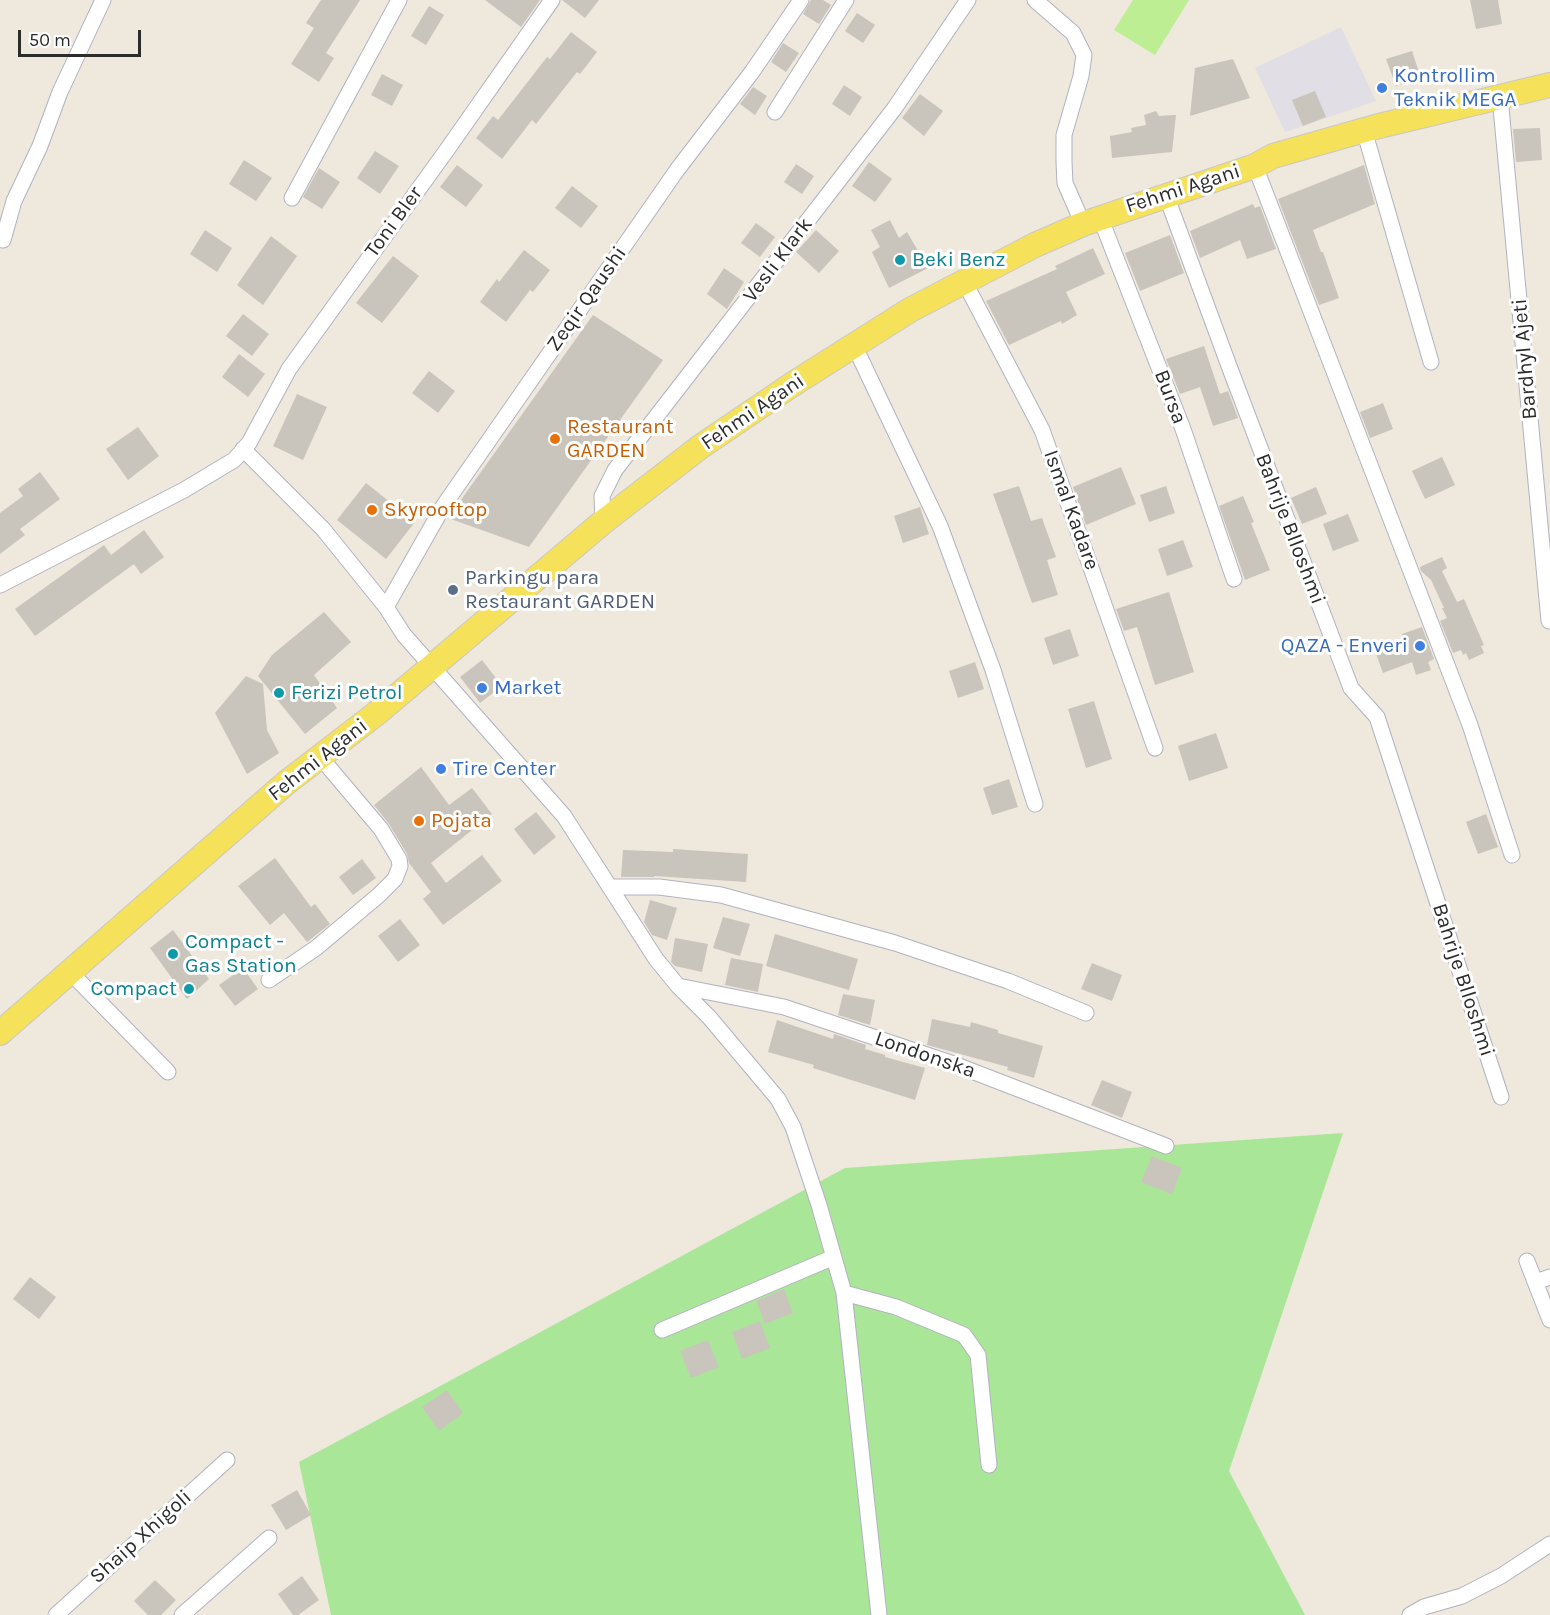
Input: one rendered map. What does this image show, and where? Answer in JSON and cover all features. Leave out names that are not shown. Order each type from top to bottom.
[{"type":"main road","name":"Fehmi Agani","points":[[0,1033],[286,783],[321,758],[432,668],[603,522],[700,447],[910,310],[1035,245],[1092,220],[1255,166],[1273,156],[1364,130],[1550,85]]},
{"type":"street","points":[[3,240],[14,201],[40,146],[60,92],[103,0]]},
{"type":"street","points":[[292,198],[399,0]]},
{"type":"street","name":"Toni Bler","points":[[0,585],[184,490],[234,460],[249,443],[289,369],[552,0]]},
{"type":"street","name":"Zeqir Qaushi","points":[[386,607],[444,505],[677,170],[752,72],[801,0]]},
{"type":"street","points":[[775,112],[846,0]]},
{"type":"street","name":"Vesli Klark","points":[[603,522],[602,496],[615,470],[894,109],[968,0]]},
{"type":"street","name":"Bursa","points":[[1035,0],[1073,33],[1084,55],[1081,76],[1064,135],[1065,183],[1092,220],[1183,429],[1234,579]]},
{"type":"street","name":"Bardhyl Ajeti","points":[[1500,97],[1549,621]]},
{"type":"street","points":[[1364,130],[1431,362]]},
{"type":"street","points":[[1255,166],[1470,725],[1512,855]]},
{"type":"street","name":"Bahrije Blloshmi","points":[[1166,195],[1228,366],[1351,688],[1377,717],[1501,1096]]},
{"type":"street","name":"Ismal Kadare","points":[[963,281],[1042,430],[1155,748]]},
{"type":"street","points":[[854,345],[940,526],[993,670],[1035,804]]},
{"type":"street","points":[[243,449],[323,529],[386,607],[404,635],[564,816],[656,959],[678,986],[709,1017],[778,1099],[793,1127],[844,1293],[879,1615]]},
{"type":"street","points":[[269,980],[316,948],[380,895],[395,879],[400,866],[399,859],[381,829],[321,758]]},
{"type":"street","points":[[611,886],[659,887],[721,895],[895,943],[1008,981],[1086,1013]]},
{"type":"street","points":[[70,972],[168,1072]]},
{"type":"street","name":"Londonska","points":[[678,986],[784,1007],[951,1063],[1166,1146]]},
{"type":"street","points":[[662,1330],[834,1257]]},
{"type":"street","points":[[1527,1261],[1542,1280],[1550,1320]]},
{"type":"street","points":[[844,1293],[896,1307],[964,1335],[978,1355],[989,1465]]},
{"type":"street","name":"Shaip Xhigoli","points":[[56,1615],[227,1460]]},
{"type":"street","points":[[182,1615],[270,1538]]},
{"type":"street","points":[[1410,1615],[1424,1606],[1462,1596],[1501,1576],[1550,1544]]},
{"type":"shaded area","points":[[1341,27],[1376,101],[1285,132],[1255,68]]},
{"type":"green space","points":[[1133,0],[1189,0],[1155,55],[1114,30]]},
{"type":"green space","points":[[1343,1133],[1229,1471],[1305,1615],[331,1615],[299,1462],[845,1168]]},
{"type":"building","points":[[321,0],[360,0],[326,53],[334,58],[319,82],[291,64],[314,28],[306,23]]},
{"type":"building","points":[[485,0],[540,0],[521,27]]},
{"type":"building","points":[[562,0],[599,0],[585,18]]},
{"type":"building","points":[[811,0],[823,0],[831,5],[819,24],[803,14]]},
{"type":"building","points":[[1470,0],[1498,0],[1502,24],[1476,29]]},
{"type":"building","points":[[429,6],[444,15],[426,45],[411,36]]},
{"type":"building","points":[[857,13],[875,25],[863,43],[845,31]]},
{"type":"building","points":[[571,32],[597,52],[580,74],[577,72],[536,124],[532,120],[502,159],[476,138],[493,116],[498,120],[547,57],[550,59]]},
{"type":"building","points":[[783,43],[799,53],[786,72],[771,62]]},
{"type":"building","points":[[1412,51],[1421,78],[1396,86],[1386,59]]},
{"type":"building","points":[[1233,59],[1250,98],[1190,116],[1195,68]]},
{"type":"building","points":[[382,74],[403,85],[392,106],[371,95]]},
{"type":"building","points":[[844,85],[862,97],[850,116],[832,104]]},
{"type":"building","points":[[753,87],[767,96],[755,115],[740,104]]},
{"type":"building","points":[[1315,91],[1326,117],[1303,126],[1292,100]]},
{"type":"building","points":[[920,94],[943,111],[924,136],[902,118]]},
{"type":"building","points":[[1156,111],[1159,116],[1176,115],[1172,152],[1112,158],[1110,136],[1132,132],[1131,128],[1146,125],[1144,115]]},
{"type":"building","points":[[1540,128],[1542,160],[1516,162],[1513,129]]},
{"type":"building","points":[[375,151],[399,166],[380,194],[357,178]]},
{"type":"building","points":[[244,160],[272,178],[256,201],[229,184]]},
{"type":"building","points":[[869,162],[892,179],[875,202],[852,186]]},
{"type":"building","points":[[796,164],[814,176],[802,194],[784,182]]},
{"type":"building","points":[[457,165],[483,185],[466,207],[440,187]]},
{"type":"building","points":[[1364,165],[1375,204],[1313,230],[1339,298],[1319,305],[1278,199]]},
{"type":"building","points":[[319,168],[340,182],[322,209],[303,197]]},
{"type":"building","points":[[572,186],[598,206],[581,228],[555,208]]},
{"type":"building","points":[[1253,204],[1255,208],[1260,206],[1276,249],[1247,259],[1240,240],[1200,258],[1190,231]]},
{"type":"building","name":"Beki Benz","points":[[890,220],[899,238],[907,232],[928,268],[889,288],[872,252],[880,247],[871,230]]},
{"type":"building","points":[[756,223],[775,237],[760,257],[741,243]]},
{"type":"building","points":[[205,230],[232,248],[217,272],[190,254]]},
{"type":"building","points":[[816,230],[839,251],[819,273],[796,252]]},
{"type":"building","points":[[1170,235],[1184,273],[1140,291],[1125,253]]},
{"type":"building","points":[[271,236],[297,256],[263,305],[237,285]]},
{"type":"building","points":[[1093,248],[1105,274],[1066,292],[1077,315],[1062,324],[1061,321],[1009,345],[986,301],[1057,269],[1055,266]]},
{"type":"building","points":[[524,250],[550,270],[533,292],[530,290],[506,322],[480,302],[497,279],[499,282]]},
{"type":"building","points":[[393,256],[419,276],[382,323],[356,303]]},
{"type":"building","points":[[724,268],[744,282],[727,309],[707,294]]},
{"type":"building","points":[[243,314],[269,334],[252,356],[226,336]]},
{"type":"building","name":"Restaurant GARDEN","points":[[593,315],[663,360],[529,547],[448,518]]},
{"type":"building","points":[[1204,346],[1220,394],[1228,391],[1238,418],[1213,426],[1200,387],[1180,394],[1166,359]]},
{"type":"building","points":[[239,354],[265,374],[248,397],[222,377]]},
{"type":"building","points":[[429,371],[455,391],[438,413],[412,393]]},
{"type":"building","points":[[297,394],[327,407],[303,460],[273,446]]},
{"type":"building","points":[[1383,403],[1393,429],[1370,438],[1360,412]]},
{"type":"building","points":[[138,427],[159,456],[128,480],[106,449]]},
{"type":"building","points":[[1442,457],[1455,485],[1425,499],[1412,471]]},
{"type":"building","points":[[1121,467],[1136,504],[1086,525],[1073,487]]},
{"type":"building","points":[[40,472],[60,499],[20,529],[25,535],[0,554],[0,513],[23,496],[18,489]]},
{"type":"building","points":[[366,483],[415,522],[386,559],[337,520]]},
{"type":"building","points":[[1019,486],[1031,521],[1042,518],[1056,557],[1047,560],[1058,595],[1032,603],[993,494]]},
{"type":"building","points":[[1166,486],[1175,513],[1149,522],[1140,495]]},
{"type":"building","points":[[1316,487],[1327,514],[1302,524],[1291,498]]},
{"type":"building","points":[[1243,496],[1270,570],[1245,580],[1219,506]]},
{"type":"building","points":[[920,507],[929,534],[903,543],[894,516]]},
{"type":"building","points":[[1348,514],[1359,541],[1333,551],[1323,524]]},
{"type":"building","points":[[144,530],[164,557],[141,574],[134,564],[35,636],[15,609],[104,545],[111,555]]},
{"type":"building","points":[[1183,540],[1193,567],[1167,576],[1158,549]]},
{"type":"building","points":[[1442,557],[1447,568],[1442,571],[1457,602],[1464,599],[1484,645],[1481,646],[1484,653],[1469,660],[1466,653],[1463,655],[1461,650],[1453,653],[1440,621],[1447,618],[1442,608],[1444,608],[1431,580],[1421,571],[1420,567]]},
{"type":"building","points":[[1169,592],[1194,672],[1155,685],[1137,627],[1124,631],[1116,609]]},
{"type":"building","points":[[324,612],[351,642],[314,675],[337,708],[305,734],[258,676],[272,655]]},
{"type":"building","points":[[1422,627],[1434,659],[1428,662],[1431,670],[1416,675],[1412,662],[1383,673],[1375,651],[1404,640],[1402,634]]},
{"type":"building","points":[[1070,629],[1079,656],[1053,665],[1044,638]]},
{"type":"building","points":[[482,660],[502,686],[480,703],[460,677]]},
{"type":"building","points":[[975,662],[984,689],[958,698],[949,671]]},
{"type":"building","points":[[246,676],[263,684],[267,730],[279,753],[247,774],[215,713]]},
{"type":"building","points":[[1094,701],[1112,759],[1086,768],[1068,709]]},
{"type":"building","points":[[1216,733],[1228,768],[1189,781],[1178,746]]},
{"type":"building","points":[[421,767],[449,805],[472,788],[492,814],[431,863],[446,883],[482,855],[502,881],[443,925],[423,899],[431,892],[409,863],[407,854],[389,824],[374,805]]},
{"type":"building","points":[[1009,779],[1018,807],[992,815],[983,788]]},
{"type":"building","points":[[536,812],[556,837],[534,855],[514,829]]},
{"type":"building","points":[[1486,814],[1498,847],[1478,854],[1466,822]]},
{"type":"building","points":[[673,849],[748,854],[746,882],[654,876],[621,877],[623,850],[673,852]]},
{"type":"building","points":[[275,858],[311,907],[315,904],[330,924],[307,942],[284,913],[270,925],[238,886]]},
{"type":"building","points":[[362,859],[376,878],[353,895],[339,877]]},
{"type":"building","points":[[650,900],[677,908],[667,940],[652,935],[644,922]]},
{"type":"building","points":[[723,917],[750,924],[740,956],[713,948]]},
{"type":"building","points":[[400,919],[420,945],[398,962],[378,936]]},
{"type":"building","name":"Compact - Gas Station","points":[[173,930],[209,979],[187,999],[150,948]]},
{"type":"building","points":[[775,934],[858,959],[849,990],[766,966]]},
{"type":"building","points":[[675,938],[708,944],[702,972],[675,966],[671,962]]},
{"type":"building","points":[[731,958],[763,964],[758,992],[725,985]]},
{"type":"building","points":[[1092,963],[1122,975],[1112,1001],[1081,989]]},
{"type":"building","points":[[243,968],[258,989],[235,1006],[219,985]]},
{"type":"building","points":[[843,994],[875,1000],[870,1025],[838,1015]]},
{"type":"building","points":[[932,1019],[970,1027],[971,1022],[998,1030],[998,1033],[1043,1046],[1034,1078],[1007,1070],[1008,1067],[927,1045]]},
{"type":"building","points":[[777,1020],[833,1039],[834,1034],[866,1045],[865,1049],[885,1055],[885,1057],[925,1068],[915,1100],[813,1068],[814,1065],[768,1052]]},
{"type":"building","points":[[1102,1080],[1132,1092],[1122,1118],[1091,1105]]},
{"type":"building","points":[[1152,1156],[1182,1168],[1172,1194],[1141,1182]]},
{"type":"building","points":[[30,1277],[56,1297],[39,1319],[13,1299]]},
{"type":"building","points":[[784,1289],[793,1313],[765,1324],[756,1301]]},
{"type":"building","points":[[760,1321],[770,1348],[742,1359],[732,1332]]},
{"type":"building","points":[[708,1340],[719,1367],[691,1378],[680,1351]]},
{"type":"building","points":[[447,1390],[463,1413],[439,1431],[422,1407]]},
{"type":"building","points":[[297,1490],[311,1515],[286,1530],[271,1505]]},
{"type":"building","points":[[302,1576],[319,1600],[298,1615],[293,1615],[278,1594]]},
{"type":"building","points":[[155,1580],[176,1600],[161,1615],[148,1615],[134,1601]]},
{"type":"place","name":"Kontrollim Teknik MEGA","points":[[1382,88]]},
{"type":"place","name":"Beki Benz","points":[[900,260]]},
{"type":"place","name":"Restaurant GARDEN","points":[[555,439]]},
{"type":"place","name":"Skyrooftop","points":[[372,510]]},
{"type":"place","name":"Parkingu para Restaurant GARDEN","points":[[453,590]]},
{"type":"place","name":"QAZA - Enveri","points":[[1420,646]]},
{"type":"place","name":"Market","points":[[482,688]]},
{"type":"place","name":"Ferizi Petrol","points":[[279,693]]},
{"type":"place","name":"Tire Center","points":[[441,769]]},
{"type":"place","name":"Pojata","points":[[419,821]]},
{"type":"place","name":"Compact - Gas Station","points":[[173,954]]},
{"type":"place","name":"Compact","points":[[189,989]]}]
